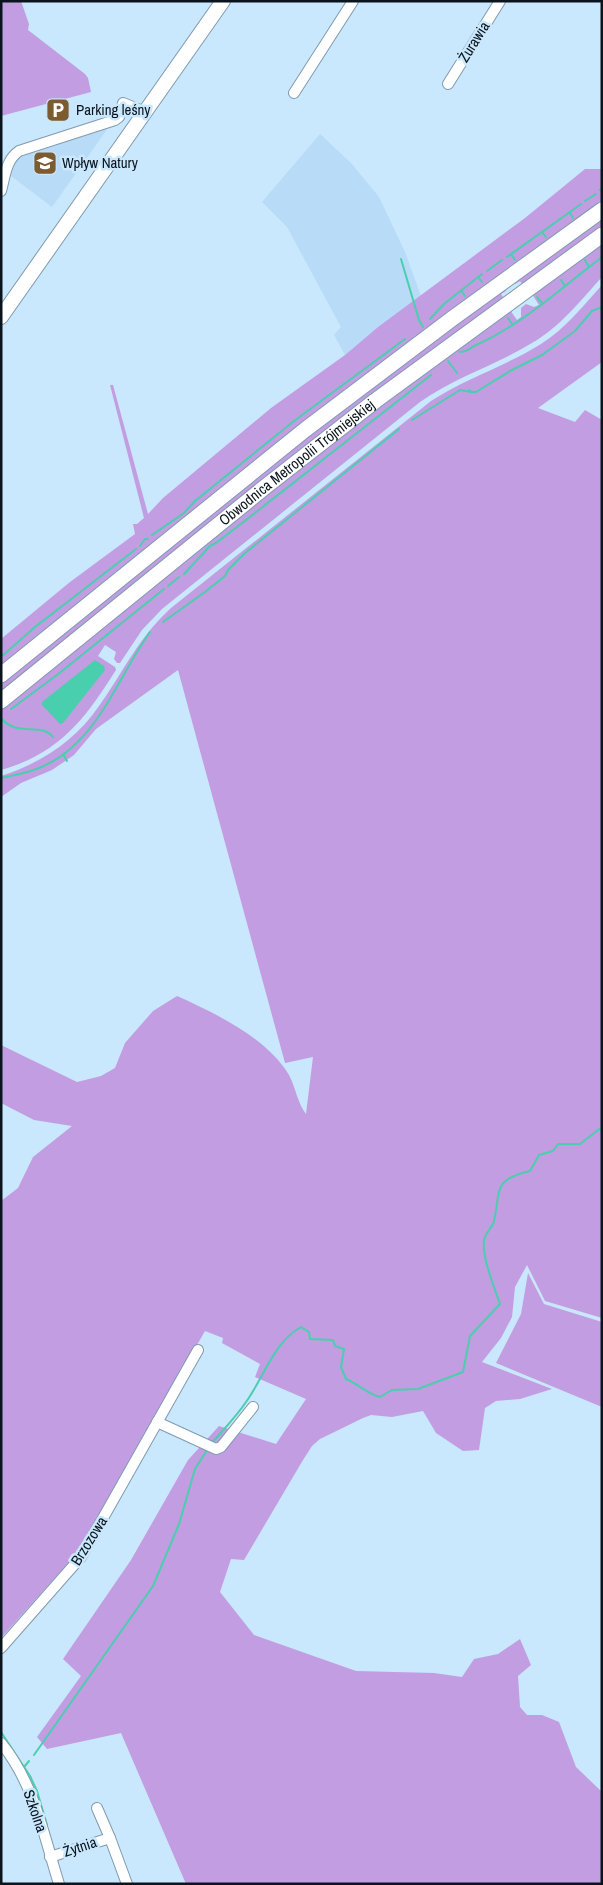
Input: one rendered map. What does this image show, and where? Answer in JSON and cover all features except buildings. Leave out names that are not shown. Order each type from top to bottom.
[{"type":"highway","name":"Obwodnica Metropolii Trójmiejskiej","points":[[1,676],[299,435],[498,285],[602,210]]},
{"type":"highway","name":"Obwodnica Metropolii Trójmiejskiej","points":[[1,701],[265,487],[375,401],[602,235]]},
{"type":"main road","points":[[1,317],[223,1]]},
{"type":"street","points":[[294,93],[353,1]]},
{"type":"street","name":"Żurawia","points":[[448,84],[500,1]]},
{"type":"street","points":[[1,191],[7,166],[19,151],[115,120],[119,117],[123,103],[145,112]]},
{"type":"street","name":"Brzozowa","points":[[1,1648],[81,1557],[198,1350]]},
{"type":"street","points":[[157,1422],[216,1449],[221,1447],[253,1407]]},
{"type":"street","name":"Szkolna","points":[[1,1742],[20,1771],[29,1790],[59,1884]]},
{"type":"street","name":"Żytnia","points":[[97,1808],[127,1884]]},
{"type":"street","name":"Żytnia","points":[[50,1857],[110,1838]]},
{"type":"shaded area","points":[[1,1],[21,1],[29,24],[28,30],[85,74],[88,78],[91,92],[1,116]]},
{"type":"shaded area","points":[[108,128],[52,207],[11,176],[15,161],[18,158]]},
{"type":"shaded area","points":[[320,134],[351,163],[379,197],[405,252],[421,296],[378,327],[345,355],[334,335],[341,327],[287,227],[262,202]]},
{"type":"shaded area","points":[[585,169],[602,169],[602,203],[1,667],[1,639],[70,582],[135,534],[133,524],[137,524],[144,518],[110,385],[113,385],[148,514],[163,498],[271,408],[345,355],[378,327],[525,218]]},
{"type":"shaded area","points":[[602,217],[602,231],[519,291],[517,288],[522,284],[520,281],[515,284],[512,281]]},
{"type":"shaded area","points":[[602,244],[602,277],[552,329],[518,351],[447,385],[420,402],[162,609],[142,630],[120,663],[117,663],[114,659],[116,652],[105,645],[98,656],[115,667],[116,670],[82,719],[55,744],[40,754],[1,770],[1,710],[219,532],[386,402],[510,310],[517,320],[521,317],[521,308],[526,304],[534,307],[539,305],[532,294]]},
{"type":"shaded area","points":[[602,285],[602,362],[538,408],[575,422],[585,410],[602,420],[602,1318],[545,1301],[527,1265],[515,1287],[512,1317],[501,1338],[482,1362],[552,1389],[520,1399],[496,1401],[485,1408],[479,1450],[463,1451],[436,1433],[423,1411],[392,1417],[371,1415],[320,1439],[312,1446],[303,1460],[244,1560],[231,1559],[220,1592],[254,1635],[356,1671],[434,1673],[462,1677],[474,1659],[498,1654],[520,1639],[531,1665],[518,1676],[520,1707],[527,1715],[542,1715],[559,1722],[576,1767],[602,1792],[602,1884],[186,1884],[121,1733],[47,1749],[37,1737],[81,1676],[63,1659],[131,1560],[188,1460],[219,1426],[276,1444],[306,1399],[255,1377],[260,1364],[222,1343],[223,1338],[205,1331],[79,1551],[1,1638],[1,1201],[18,1188],[33,1157],[72,1126],[34,1120],[1,1103],[1,1045],[77,1082],[101,1076],[115,1068],[125,1043],[153,1011],[177,996],[239,1028],[268,1049],[289,1075],[306,1114],[313,1057],[285,1063],[178,670],[96,729],[74,755],[52,770],[21,783],[1,797],[1,776],[16,771],[43,757],[79,730],[90,719],[149,631],[171,608],[431,401],[458,385],[528,352],[550,338],[573,317]]},
{"type":"shaded area","points":[[504,287],[506,291],[501,294],[503,297],[508,294],[511,297],[1,696],[1,681],[211,511]]},
{"type":"shaded area","points":[[95,660],[104,666],[105,670],[63,723],[60,724],[42,705],[42,702]]},
{"type":"shaded area","points":[[528,1273],[544,1304],[602,1322],[602,1407],[496,1363],[521,1314]]},
{"type":"waterway","points":[[585,201],[596,194]]},
{"type":"waterway","points":[[507,257],[581,204]]},
{"type":"waterway","points":[[570,213],[573,218]]},
{"type":"waterway","points":[[542,232],[546,237]]},
{"type":"waterway","points":[[511,254],[515,260]]},
{"type":"waterway","points":[[460,352],[466,351],[525,317],[602,257]]},
{"type":"waterway","points":[[401,259],[419,320],[423,327]]},
{"type":"waterway","points":[[487,271],[502,260]]},
{"type":"waterway","points":[[585,260],[589,267]]},
{"type":"waterway","points":[[430,319],[444,304],[482,274]]},
{"type":"waterway","points":[[478,277],[482,282]]},
{"type":"waterway","points":[[561,280],[565,286]]},
{"type":"waterway","points":[[461,290],[465,296]]},
{"type":"waterway","points":[[537,297],[542,303]]},
{"type":"waterway","points":[[469,390],[476,392],[510,371],[542,355],[575,331],[592,311],[602,307]]},
{"type":"waterway","points":[[508,318],[512,324]]},
{"type":"waterway","points":[[152,535],[184,513],[195,501],[294,421],[405,339]]},
{"type":"waterway","points":[[448,361],[457,373]]},
{"type":"waterway","points":[[184,574],[210,546],[431,375]]},
{"type":"waterway","points":[[412,420],[460,390],[471,392]]},
{"type":"waterway","points":[[163,622],[225,576],[228,570],[245,553],[399,429]]},
{"type":"waterway","points":[[140,546],[145,539],[148,539]]},
{"type":"waterway","points":[[1,657],[35,627],[136,549]]},
{"type":"waterway","points":[[168,586],[179,577]]},
{"type":"waterway","points":[[11,709],[57,675],[164,589]]},
{"type":"waterway","points":[[1,778],[31,771],[53,761],[72,748],[88,731],[101,712],[150,632]]},
{"type":"waterway","points":[[2,719],[15,727],[42,730],[53,737]]},
{"type":"waterway","points":[[63,754],[67,761]]},
{"type":"waterway","points":[[211,1444],[242,1408],[276,1351],[291,1334],[301,1327],[309,1332],[310,1339],[333,1340],[335,1346],[344,1349],[341,1367],[346,1379],[371,1394],[380,1397],[392,1390],[418,1389],[463,1372],[470,1336],[500,1304],[488,1270],[484,1251],[486,1235],[493,1223],[500,1188],[509,1178],[530,1171],[539,1155],[553,1151],[558,1144],[580,1144],[602,1127]]},
{"type":"waterway","points":[[34,1755],[153,1586],[179,1524],[195,1469],[207,1450]]},
{"type":"waterway","points":[[1,1732],[30,1776],[37,1791],[47,1825]]},
{"type":"waterway","points":[[24,1767],[29,1761]]},
{"type":"place","name":"Parking leśny","points":[[58,110]]},
{"type":"place","name":"Wpływ Natury","points":[[45,163]]}]
